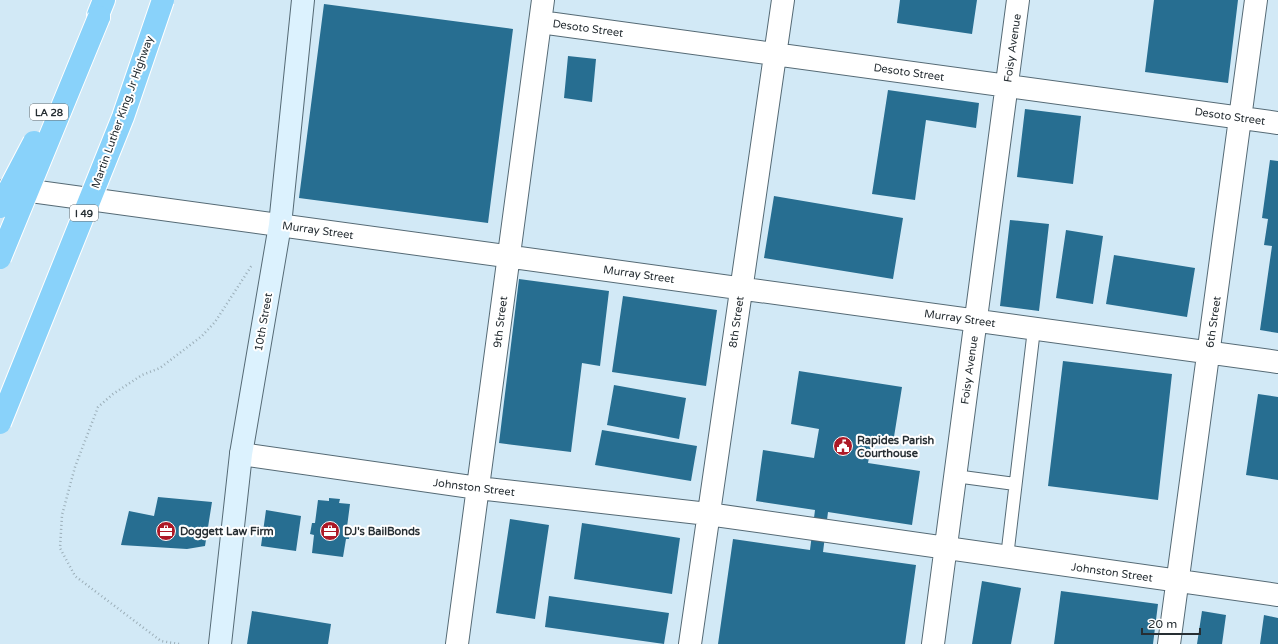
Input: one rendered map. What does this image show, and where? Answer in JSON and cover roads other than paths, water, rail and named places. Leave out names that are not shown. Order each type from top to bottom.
[{"type":"highway","name":"Martin Luther King, Jr Highway","points":[[0,423],[123,117],[162,0]]},
{"type":"highway","name":"LA 28","points":[[0,207],[101,8]]},
{"type":"highway","points":[[0,258],[101,8]]},
{"type":"main road","name":"10th Street","points":[[220,644],[241,454],[280,225],[303,0]]},
{"type":"street","name":"9th Street","points":[[457,644],[543,0]]},
{"type":"street","name":"8th Street","points":[[690,644],[783,0]]},
{"type":"street","name":"Foisy Avenue","points":[[933,644],[1018,0]]},
{"type":"street","name":"6th Street","points":[[1170,644],[1256,0]]},
{"type":"street","name":"Desoto Street","points":[[540,22],[1278,123]]},
{"type":"street","name":"Murray Street","points":[[0,187],[1278,362]]},
{"type":"street","name":"Johnston Street","points":[[241,454],[478,488],[708,514],[1278,596]]},
{"type":"lane","points":[[1007,558],[1034,329]]},
{"type":"lane","points":[[955,476],[1015,484]]},
{"type":"place","name":"Rapides Parish Courthouse","points":[[843,446]]},
{"type":"place","name":"Doggett Law Firm","points":[[166,531]]},
{"type":"place","name":"DJ's BailBonds","points":[[330,531]]}]
